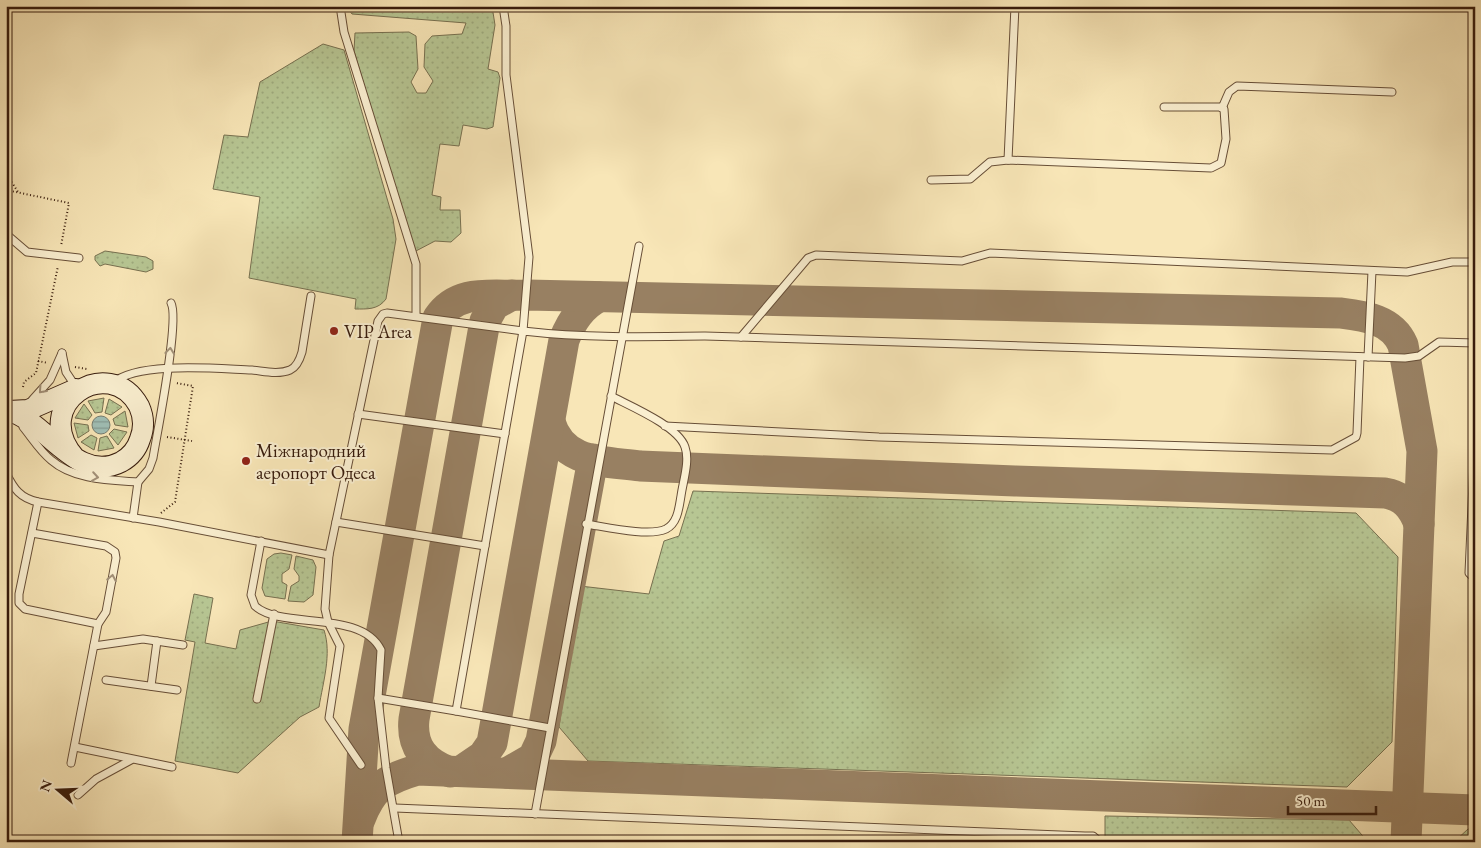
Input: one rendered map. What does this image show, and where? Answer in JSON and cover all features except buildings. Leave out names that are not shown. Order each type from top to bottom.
[{"type":"main road","points":[[96,383],[112,384],[136,400],[143,419],[143,432],[134,451],[126,459],[106,467],[85,464],[29,420],[8,417],[82,387],[96,383]]},
{"type":"main road","points":[[75,458],[62,440],[60,418],[69,399],[82,387]]},
{"type":"lane","points":[[340,6],[344,32],[416,264],[416,316]]},
{"type":"lane","points":[[456,711],[522,331],[529,257],[506,75],[506,26],[503,6]]},
{"type":"lane","points":[[1008,160],[1015,6]]},
{"type":"lane","points":[[1222,108],[1229,92],[1237,86],[1392,92]]},
{"type":"lane","points":[[931,180],[970,179],[990,162],[1008,160],[1211,168],[1221,163],[1225,150],[1226,112],[1222,108],[1164,106]]},
{"type":"lane","points":[[6,234],[27,252],[79,258]]},
{"type":"lane","points":[[535,814],[620,338],[639,246]]},
{"type":"lane","points":[[741,337],[808,258],[816,255],[962,261],[990,253],[1407,272],[1452,262],[1475,262]]},
{"type":"lane","points":[[1368,357],[1372,271]]},
{"type":"lane","points":[[112,384],[124,375],[186,367],[275,372],[291,370],[300,361],[311,296]]},
{"type":"lane","points":[[133,518],[138,482],[149,469],[158,431],[168,369],[174,313],[171,303]]},
{"type":"lane","points":[[361,765],[329,718],[340,646],[328,622],[325,609],[329,555],[358,414],[380,317],[388,313],[564,336],[620,338],[741,337],[1412,358],[1439,342],[1475,343]]},
{"type":"lane","points":[[8,417],[36,397],[50,380],[62,353],[66,372],[82,387]]},
{"type":"lane","points":[[665,426],[879,437],[1332,450],[1356,438],[1360,357]]},
{"type":"lane","points":[[586,524],[655,531],[671,525],[678,512],[686,453],[678,435],[611,396]]},
{"type":"lane","points":[[136,400],[158,431]]},
{"type":"lane","points":[[358,414],[505,434]]},
{"type":"lane","points":[[8,417],[19,421],[50,460],[62,468],[77,474],[97,478],[138,482]]},
{"type":"lane","points":[[1475,438],[1469,573],[1475,579]]},
{"type":"lane","points":[[126,459],[142,453],[156,440]]},
{"type":"lane","points":[[6,473],[17,493],[23,498],[38,502],[261,541],[329,555]]},
{"type":"lane","points":[[38,502],[19,594],[19,603],[25,609],[98,624]]},
{"type":"lane","points":[[336,522],[485,546]]},
{"type":"lane","points":[[32,533],[106,546],[115,552],[116,558],[106,612],[98,624],[72,764]]},
{"type":"lane","points":[[261,541],[252,595],[255,606],[260,610],[274,614],[328,622],[366,633],[379,645],[382,655],[378,698],[386,768],[395,808],[399,842]]},
{"type":"lane","points":[[257,699],[274,614]]},
{"type":"lane","points":[[94,646],[143,639],[184,645]]},
{"type":"lane","points":[[150,686],[157,641]]},
{"type":"lane","points":[[106,680],[177,690]]},
{"type":"lane","points":[[378,698],[550,728]]},
{"type":"lane","points":[[74,747],[172,767]]},
{"type":"lane","points":[[78,795],[96,779],[131,760]]},
{"type":"lane","points":[[395,808],[1093,836],[1100,842]]},
{"type":"path","points":[[6,173],[18,193]]},
{"type":"path","points":[[6,190],[68,203],[60,256],[36,373],[24,382],[23,387]]},
{"type":"green space","points":[[346,6],[492,6],[495,25],[488,69],[498,72],[500,78],[493,127],[487,129],[463,125],[459,146],[440,144],[432,195],[441,197],[440,210],[460,210],[461,233],[451,242],[435,241],[414,252],[354,51],[355,33],[409,32],[416,36],[418,69],[411,82],[417,93],[426,93],[433,81],[424,67],[425,44],[432,36],[462,34],[466,23],[352,14]]},
{"type":"green space","points":[[323,44],[344,50],[393,219],[396,239],[386,299],[383,303],[372,308],[355,309],[356,299],[249,278],[260,197],[213,189],[224,135],[248,137],[260,82]]},
{"type":"green space","points":[[105,251],[146,257],[153,261],[153,269],[146,272],[105,264],[100,266],[95,260],[95,256]]},
{"type":"green space","points":[[104,398],[102,412],[95,413],[88,401]]},
{"type":"green space","points":[[109,399],[122,407],[111,415],[105,413]]},
{"type":"green space","points":[[84,404],[92,415],[88,420],[75,418]]},
{"type":"green space","points":[[125,411],[128,427],[115,425],[113,419]]},
{"type":"green space","points":[[74,423],[88,425],[89,431],[78,438]]},
{"type":"green space","points":[[114,429],[127,432],[118,445],[109,434]]},
{"type":"green space","points":[[91,435],[97,438],[94,450],[81,442]]},
{"type":"green space","points":[[107,436],[114,448],[98,451],[100,438]]},
{"type":"green space","points":[[693,491],[1356,513],[1398,557],[1392,742],[1347,787],[588,761],[559,727],[580,586],[649,594],[664,541],[679,536]]},
{"type":"green space","points":[[274,554],[292,555],[289,569],[282,574],[282,582],[287,585],[285,599],[265,596],[262,588],[267,559]]},
{"type":"green space","points":[[296,556],[313,560],[316,567],[313,595],[304,602],[288,601],[291,586],[299,581],[299,576],[294,569]]},
{"type":"green space","points":[[194,594],[213,598],[205,643],[236,649],[240,630],[272,621],[324,630],[327,658],[319,707],[300,717],[238,773],[175,761],[195,642],[185,640]]},
{"type":"green space","points":[[1105,816],[1349,820],[1368,842],[1105,842]]},
{"type":"green space","points":[[1468,829],[1475,830],[1475,842],[1454,842]]},
{"type":"water","points":[[101,416],[107,419],[110,425],[107,431],[101,434],[95,431],[92,425],[95,419]]},
{"type":"taxiway","points":[[357,842],[364,729],[438,318],[456,302],[467,298],[490,295],[1340,313],[1368,318],[1385,324],[1392,329],[1403,345],[1422,451],[1406,842]]},
{"type":"taxiway","points":[[450,772],[433,764],[417,746],[414,719],[485,321],[494,305],[512,295]]},
{"type":"taxiway","points":[[461,771],[483,756],[492,743],[564,340],[577,315],[599,297]]},
{"type":"taxiway","points":[[550,422],[556,436],[564,446],[574,453],[586,458],[612,463],[640,466],[1015,481],[1385,493],[1403,500],[1411,508],[1419,524]]},
{"type":"taxiway","points":[[507,773],[533,758],[541,741],[593,459]]},
{"type":"taxiway","points":[[360,819],[370,799],[381,786],[397,777],[417,770],[1475,810]]},
{"type":"place","name":"VIP Area","points":[[334,331]]},
{"type":"place","name":"Міжнародний аеропорт Одеса","points":[[246,461]]}]
